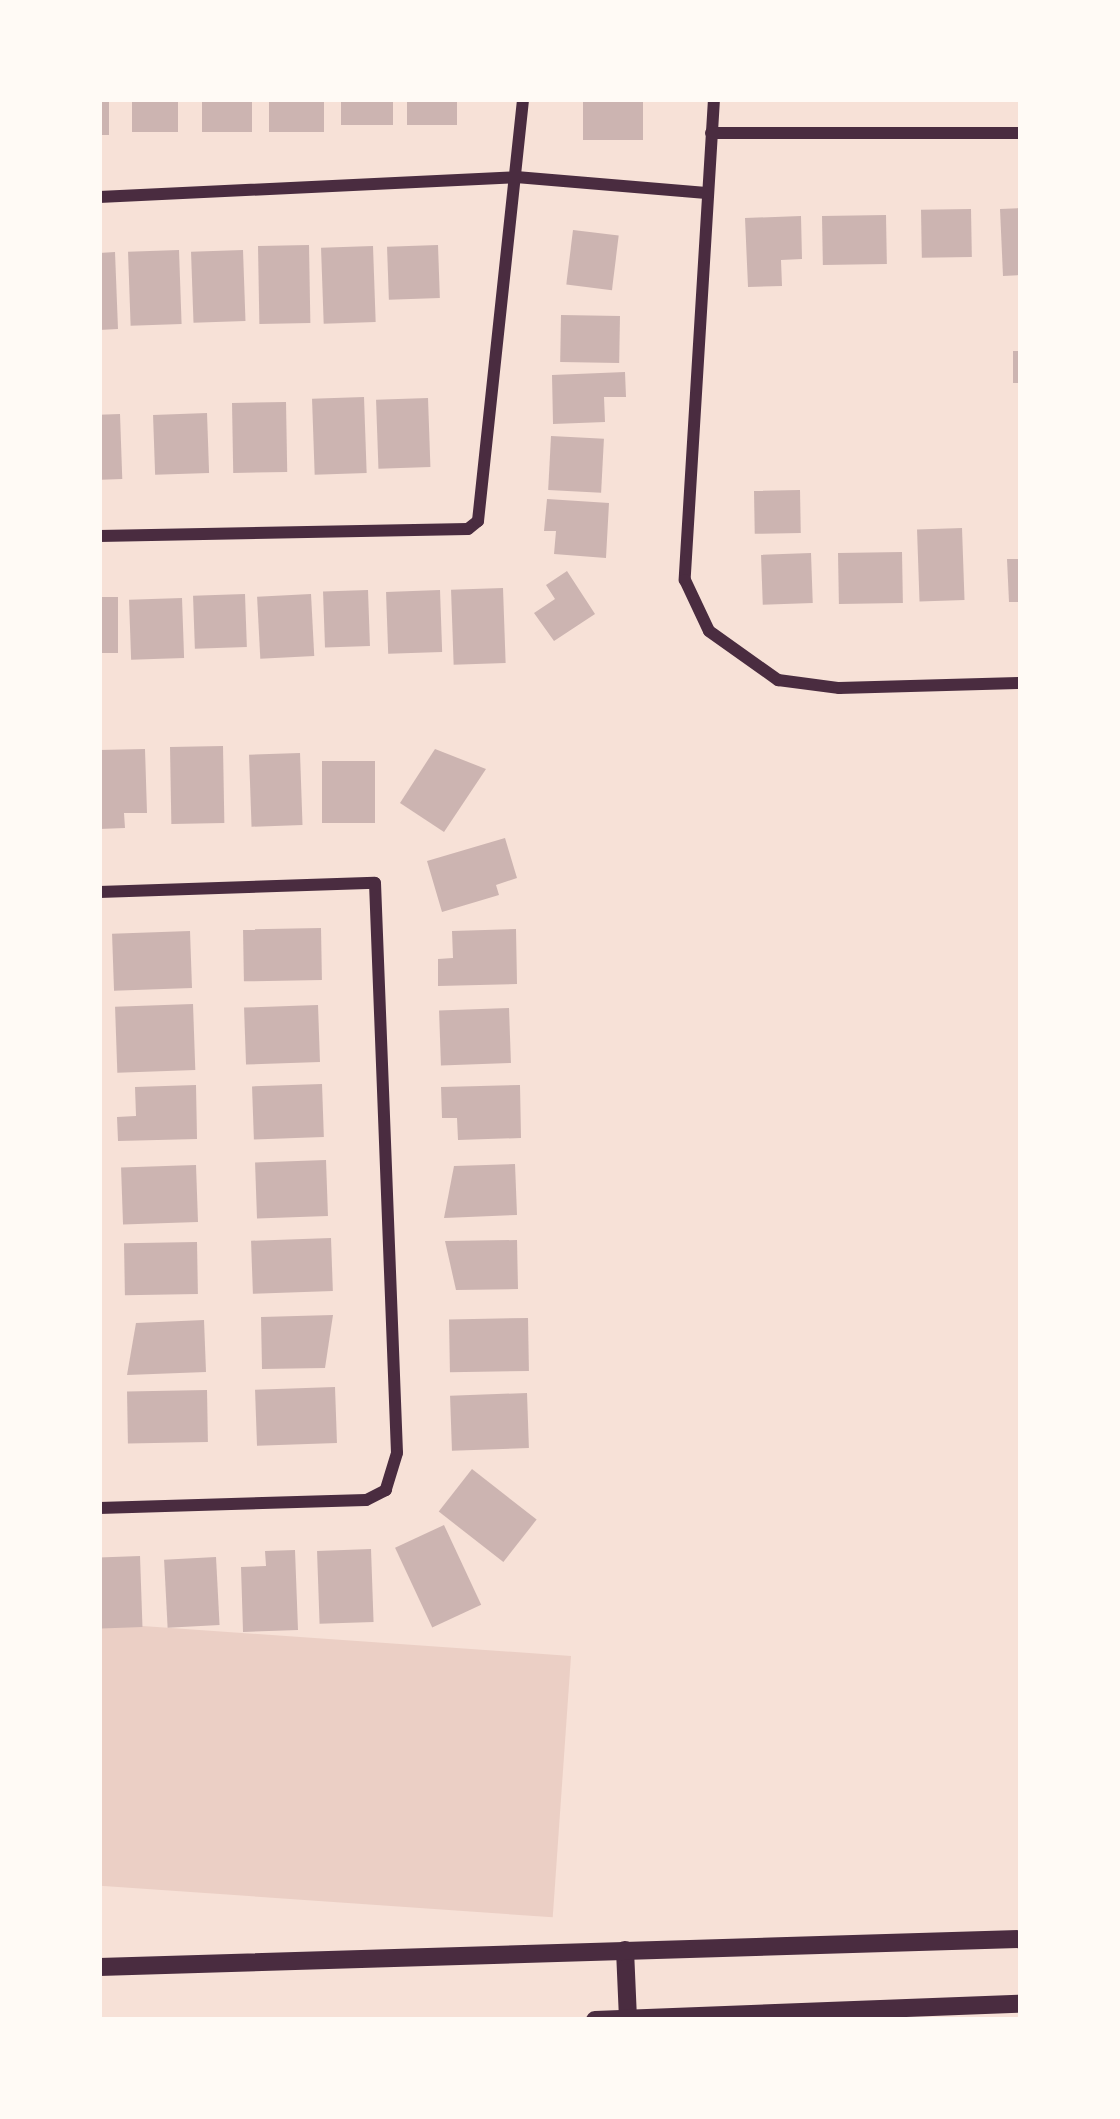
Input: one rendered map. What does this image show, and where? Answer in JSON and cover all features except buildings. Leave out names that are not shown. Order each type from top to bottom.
[{"type":"main road","points":[[99,1967],[1021,1939]]},
{"type":"main road","points":[[625,1950],[628,2019]]},
{"type":"main road","points":[[595,2020],[1021,2004]]},
{"type":"street","points":[[99,536],[468,529],[478,520],[523,99]]},
{"type":"street","points":[[714,99],[685,580],[709,631],[778,680],[839,688],[1021,682]]},
{"type":"street","points":[[711,133],[1021,133]]},
{"type":"street","points":[[99,196],[516,177],[706,194]]},
{"type":"street","points":[[99,892],[375,883],[397,1453],[386,1490],[366,1500],[99,1508]]},
{"type":"shaded area","points":[[100,1623],[571,1656],[553,1917],[99,1886]]}]
